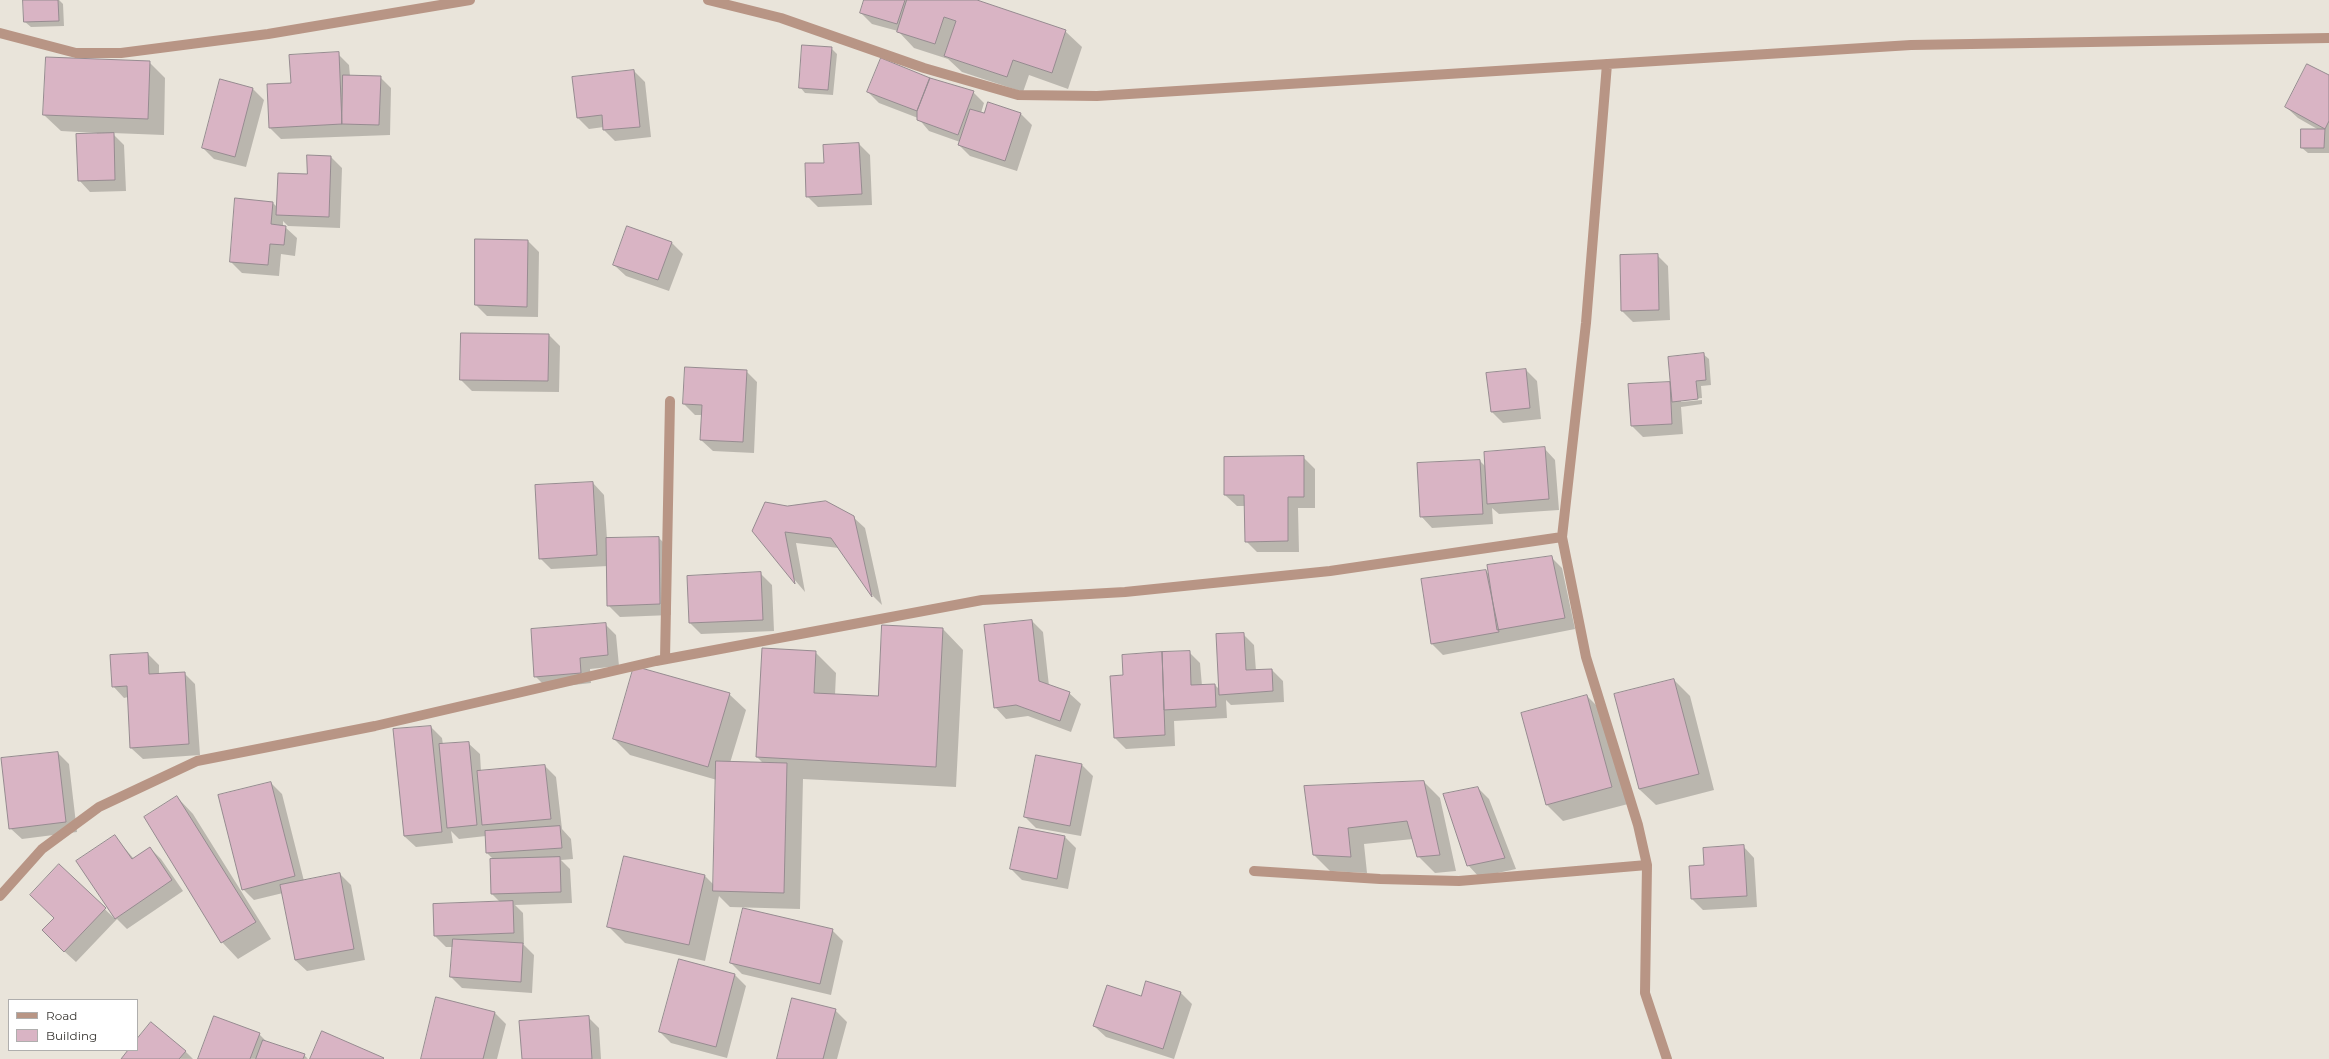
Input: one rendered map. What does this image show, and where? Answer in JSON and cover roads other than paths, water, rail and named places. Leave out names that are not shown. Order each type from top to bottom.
[{"type":"street","points":[[0,33],[76,53],[120,53],[268,34],[470,0]]},
{"type":"street","points":[[708,0],[734,3],[782,18],[924,68],[1018,95],[1097,96],[1910,45],[2329,38]]},
{"type":"street","points":[[1607,64],[1586,323],[1562,537],[1586,657],[1638,825],[1647,865],[1645,993],[1667,1059]]},
{"type":"street","points":[[665,659],[670,401]]},
{"type":"street","points":[[0,896],[42,850],[99,807],[197,761],[375,726],[665,659],[982,600],[1125,592],[1330,571],[1562,537]]},
{"type":"street","points":[[1254,871],[1380,879],[1459,881],[1647,865]]}]
